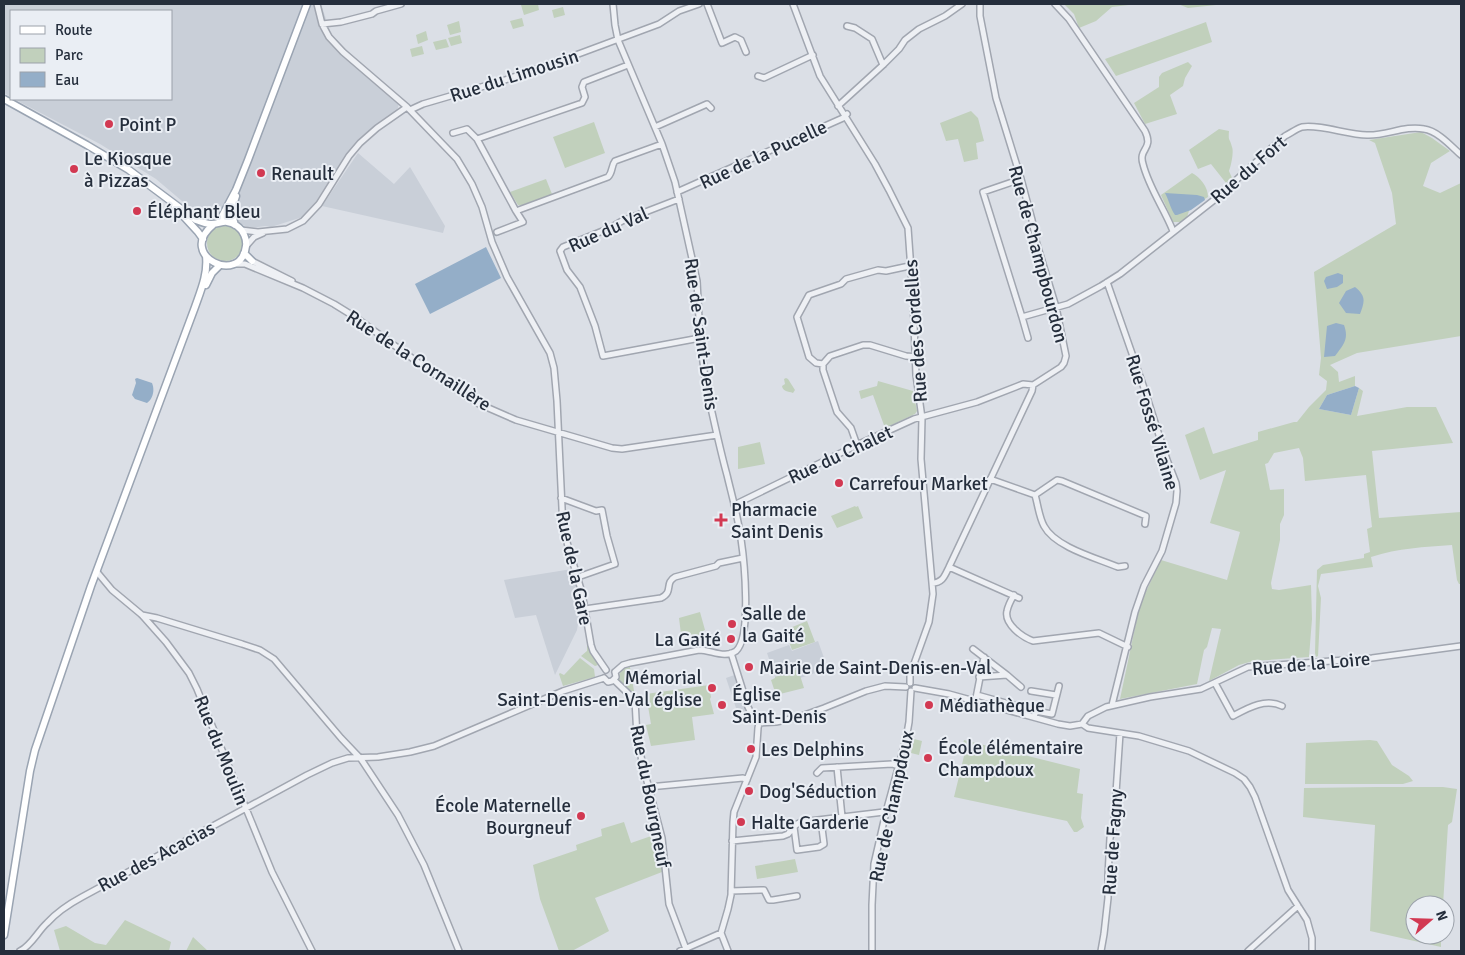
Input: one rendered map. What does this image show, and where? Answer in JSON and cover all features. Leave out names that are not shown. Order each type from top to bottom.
[{"type":"main road","points":[[203,239],[208,229],[216,224],[224,215],[236,190],[307,4]]},
{"type":"main road","points":[[4,99],[103,154],[152,186],[169,201],[203,239],[207,264],[205,277],[195,306],[96,572],[34,750],[4,935]]},
{"type":"main road","points":[[206,256],[220,265],[232,264],[244,253],[246,239],[235,224],[231,211],[236,197],[236,190]]},
{"type":"main road","points":[[169,201],[196,220],[216,224],[230,222],[235,224]]},
{"type":"main road","name":"Rue de la Cornaillère","points":[[244,253],[252,261]]},
{"type":"main road","points":[[195,306],[212,273],[220,265]]},
{"type":"street","points":[[317,4],[322,24],[341,22],[401,4]]},
{"type":"street","name":"Rue de Saint-Denis","points":[[613,4],[618,40],[672,170],[697,280],[700,338],[706,386],[740,531],[744,558],[745,629],[738,648],[731,654]]},
{"type":"street","name":"Rue du Limousin","points":[[274,230],[292,227],[309,217],[349,156],[360,143],[377,128],[409,109],[505,80],[618,40],[659,24],[679,11],[699,4]]},
{"type":"street","points":[[707,4],[722,42],[735,37],[741,40],[746,52]]},
{"type":"street","name":"Rue des Cordelles","points":[[793,4],[820,76],[875,164],[906,222],[909,236],[912,265],[916,375],[922,418],[922,459],[932,583],[932,605],[929,622],[914,661],[908,685]]},
{"type":"street","name":"Rue de la Pucelle","points":[[838,106],[883,65],[918,29],[945,16],[962,4]]},
{"type":"street","name":"Rue de Champbourdon","points":[[980,4],[980,16],[996,98],[1021,179],[1036,241],[1056,307],[1066,356],[1061,367],[1033,385]]},
{"type":"street","points":[[1055,4],[1069,19],[1145,131],[1149,139],[1142,154],[1143,164],[1156,198],[1168,216],[1173,231]]},
{"type":"street","name":"Rue de la Gare","points":[[322,24],[330,38],[343,52],[409,109],[456,159],[472,184],[482,207],[492,242],[508,277],[550,353],[554,368],[559,433],[563,529],[578,577],[593,650],[606,670]]},
{"type":"street","points":[[847,26],[855,28],[872,39],[883,65]]},
{"type":"street","points":[[758,76],[764,78],[813,55]]},
{"type":"street","points":[[476,139],[582,102],[585,100],[582,87],[584,82],[628,65]]},
{"type":"street","points":[[655,127],[707,104],[711,108]]},
{"type":"street","name":"Rue de la Pucelle","points":[[677,192],[846,115]]},
{"type":"street","name":"Rue du Fort","points":[[1022,317],[1068,304],[1120,274],[1214,200],[1285,136],[1296,129],[1304,127],[1366,136],[1417,128],[1426,129],[1436,134],[1461,155]]},
{"type":"street","points":[[453,133],[467,129],[476,139],[523,222],[497,232]]},
{"type":"street","points":[[516,211],[608,177],[612,174],[615,161],[662,144]]},
{"type":"street","points":[[1021,179],[983,192],[1028,338]]},
{"type":"street","name":"Rue du Val","points":[[679,199],[622,220],[610,228],[563,247],[560,251],[567,270],[580,287],[595,326],[603,356],[700,338]]},
{"type":"street","points":[[241,230],[252,232],[274,230]]},
{"type":"street","points":[[246,246],[254,238],[274,230]]},
{"type":"street","name":"Rue de la Cornaillère","points":[[252,261],[291,280],[300,287]]},
{"type":"street","name":"Rue de la Cornaillère","points":[[232,264],[245,264],[300,287],[355,317],[477,403],[516,420],[612,448],[622,449],[717,434]]},
{"type":"street","points":[[823,364],[816,363],[809,357],[797,317],[809,295],[878,270],[886,272],[912,265]]},
{"type":"street","name":"Rue Fossé Vilaine","points":[[1107,282],[1143,385],[1166,460],[1174,477],[1177,491],[1176,503],[1162,551],[1144,586],[1135,612],[1128,647],[1112,705]]},
{"type":"street","points":[[857,445],[851,428],[837,412],[823,370],[823,364],[830,356],[863,345],[870,345],[906,356],[916,357]]},
{"type":"street","name":"Rue du Chalet","points":[[734,505],[914,419],[977,402],[1022,384],[1033,385]]},
{"type":"street","points":[[932,583],[942,580],[949,567],[1032,391],[1033,385]]},
{"type":"street","points":[[990,479],[1035,495]]},
{"type":"street","points":[[1035,495],[1057,480],[1062,480],[1146,516],[1145,524]]},
{"type":"street","points":[[1035,495],[1044,526],[1053,538],[1069,547],[1118,567],[1125,566]]},
{"type":"street","points":[[562,498],[596,511],[602,510],[615,564],[578,577]]},
{"type":"street","points":[[585,609],[661,598],[668,593],[669,583],[675,577],[716,566],[719,563],[744,558]]},
{"type":"street","points":[[949,567],[1019,598]]},
{"type":"street","name":"Rue du Moulin","points":[[96,572],[117,594],[142,615],[166,642],[189,673],[280,889],[312,951]]},
{"type":"street","points":[[1014,595],[1006,612],[1008,620],[1012,626],[1029,640],[1099,633],[1128,647]]},
{"type":"street","points":[[142,615],[267,653],[281,666],[361,759],[398,816],[424,865],[459,951]]},
{"type":"street","name":"Rue de la Loire","points":[[1082,724],[1091,714],[1100,709],[1150,697],[1190,692],[1215,683],[1248,667],[1372,658],[1461,646]]},
{"type":"street","points":[[973,649],[1021,687]]},
{"type":"street","points":[[615,672],[612,669],[606,670],[603,672],[604,678],[608,682],[614,680],[615,672],[623,665],[630,663],[699,650],[731,654],[748,707],[759,723]]},
{"type":"street","points":[[976,698],[984,657]]},
{"type":"street","points":[[980,677],[1007,675]]},
{"type":"street","name":"Rue des Acacias","points":[[20,951],[25,948],[47,922],[70,904],[332,763],[348,758],[361,759],[410,752],[434,746],[563,691],[604,678]]},
{"type":"street","name":"Rue du Bourgneuf","points":[[614,680],[635,700],[637,737],[662,838],[669,904],[683,950]]},
{"type":"street","points":[[1215,683],[1233,716],[1256,704],[1276,702],[1282,706]]},
{"type":"street","points":[[759,723],[796,718],[884,686],[908,685],[908,690],[976,698],[1034,714],[1064,725],[1074,726],[1082,724],[1088,728],[1139,736],[1189,752],[1229,770],[1244,779],[1250,787],[1288,890],[1307,920],[1312,938],[1312,951]]},
{"type":"street","points":[[1034,714],[1052,714],[1059,686]]},
{"type":"street","name":"Rue de Champdoux","points":[[872,951],[873,874],[886,812],[909,725],[913,690]]},
{"type":"street","points":[[1031,691],[1056,695]]},
{"type":"street","points":[[728,951],[721,933],[731,891],[734,812],[756,757],[759,723]]},
{"type":"street","name":"Rue de Fagny","points":[[1101,951],[1108,898],[1110,847],[1114,823],[1120,733]]},
{"type":"street","points":[[817,774],[822,768],[892,764],[898,766]]},
{"type":"street","points":[[837,767],[842,817]]},
{"type":"street","points":[[649,787],[743,778],[747,780]]},
{"type":"street","points":[[732,841],[783,836],[801,822],[886,812]]},
{"type":"street","points":[[794,827],[797,850],[819,847],[824,844],[821,820]]},
{"type":"street","points":[[731,891],[764,890],[769,900],[797,896]]},
{"type":"street","points":[[1248,951],[1298,906]]},
{"type":"street","points":[[683,950],[721,933]]},
{"type":"shaded area","points":[[4,4],[321,4],[331,34],[399,103],[397,111],[357,141],[309,215],[271,227],[249,228],[239,223],[234,217],[233,212],[222,208],[217,216],[210,220],[202,218],[156,179],[100,144],[16,100],[172,100],[172,10],[10,10],[10,96],[4,93]]},
{"type":"shaded area","points":[[358,153],[394,184],[410,167],[445,226],[443,233],[322,206]]},
{"type":"shaded area","points":[[572,569],[580,599],[579,618],[577,630],[555,675],[536,615],[515,618],[504,580]]},
{"type":"shaded area","points":[[818,641],[828,669],[800,678],[797,669],[775,677],[767,653],[789,645],[792,651]]},
{"type":"shaded area","points":[[740,673],[753,709],[738,714],[726,678]]},
{"type":"green space","points":[[538,4],[539,10],[524,15],[521,5]]},
{"type":"green space","points":[[1064,4],[1137,4],[1112,7],[1096,21],[1079,28],[1074,14]]},
{"type":"green space","points":[[1178,4],[1216,4],[1216,5],[1188,8]]},
{"type":"green space","points":[[563,7],[565,15],[554,18],[552,10]]},
{"type":"green space","points":[[522,18],[524,26],[513,29],[510,21]]},
{"type":"green space","points":[[459,21],[461,32],[450,35],[447,25]]},
{"type":"green space","points":[[1206,22],[1212,42],[1116,76],[1105,59]]},
{"type":"green space","points":[[426,31],[428,40],[418,44],[416,35]]},
{"type":"green space","points":[[460,35],[462,43],[451,46],[448,38]]},
{"type":"green space","points":[[446,39],[449,47],[436,50],[433,42]]},
{"type":"green space","points":[[422,46],[424,54],[412,57],[410,49]]},
{"type":"green space","points":[[1188,62],[1192,66],[1183,86],[1170,95],[1177,114],[1145,124],[1134,103],[1159,87],[1159,77],[1162,73]]},
{"type":"green space","points":[[971,111],[978,118],[984,141],[976,143],[978,159],[964,162],[958,139],[946,141],[940,123]]},
{"type":"green space","points":[[594,122],[605,153],[565,168],[553,137]]},
{"type":"green space","points":[[1219,129],[1229,131],[1229,139],[1233,149],[1229,171],[1232,178],[1226,183],[1211,164],[1198,169],[1189,150]]},
{"type":"green space","points":[[1421,132],[1450,151],[1431,163],[1423,186],[1440,193],[1461,183],[1461,336],[1357,353],[1330,365],[1338,372],[1339,382],[1355,376],[1355,386],[1327,395],[1319,409],[1351,415],[1359,388],[1363,391],[1357,416],[1407,407],[1436,407],[1453,443],[1372,451],[1379,518],[1461,512],[1461,584],[1457,580],[1452,545],[1412,548],[1392,552],[1371,557],[1373,567],[1321,574],[1318,586],[1321,598],[1318,656],[1316,657],[1317,570],[1323,565],[1364,558],[1364,554],[1370,552],[1367,529],[1372,527],[1366,475],[1305,481],[1303,458],[1299,448],[1274,453],[1268,463],[1265,464],[1270,490],[1284,489],[1284,515],[1280,524],[1280,540],[1271,583],[1272,589],[1279,590],[1311,585],[1312,619],[1309,657],[1253,661],[1239,665],[1209,681],[1221,629],[1212,628],[1207,647],[1204,650],[1197,684],[1120,699],[1140,604],[1161,560],[1227,580],[1240,532],[1210,523],[1226,470],[1200,480],[1185,435],[1204,427],[1213,454],[1258,440],[1258,432],[1297,422],[1326,390],[1327,381],[1319,375],[1321,358],[1314,272],[1396,224],[1392,193],[1375,143],[1369,140]]},
{"type":"green space","points":[[1192,173],[1203,183],[1208,197],[1190,208],[1187,217],[1181,222],[1173,222],[1161,195]]},
{"type":"green space","points":[[546,179],[552,194],[522,205],[518,205],[510,192]]},
{"type":"green space","points":[[225,225],[232,226],[238,230],[242,236],[242,250],[238,256],[232,260],[225,261],[218,260],[212,256],[208,250],[207,243],[208,236],[212,230],[218,226]]},
{"type":"green space","points":[[786,378],[795,390],[793,393],[785,390],[782,386],[785,384],[784,379]]},
{"type":"green space","points":[[878,381],[913,391],[917,411],[915,414],[885,428],[873,395],[861,399],[859,391],[877,386]]},
{"type":"green space","points":[[760,442],[765,464],[738,469],[738,447]]},
{"type":"green space","points":[[858,506],[863,518],[837,528],[831,516]]},
{"type":"green space","points":[[700,612],[705,630],[703,631],[704,637],[698,638],[698,640],[682,642],[679,618]]},
{"type":"green space","points":[[807,621],[815,642],[792,650],[785,630]]},
{"type":"green space","points":[[587,645],[598,665],[595,666],[581,656],[587,651]]},
{"type":"green space","points":[[580,658],[594,669],[595,677],[563,686],[559,674],[564,675]]},
{"type":"green space","points":[[630,667],[634,691],[631,691],[618,680],[621,671]]},
{"type":"green space","points":[[798,669],[804,688],[776,695],[771,680]]},
{"type":"green space","points":[[709,685],[714,714],[692,717],[695,740],[651,746],[646,725],[651,724],[646,694]]},
{"type":"green space","points":[[914,739],[922,741],[919,755],[911,753]]},
{"type":"green space","points":[[964,740],[1080,769],[1077,793],[1083,794],[1081,818],[1084,827],[1074,832],[1067,821],[954,797],[964,756],[962,748]]},
{"type":"green space","points":[[1377,741],[1392,765],[1409,776],[1413,781],[1403,784],[1305,784],[1306,743]]},
{"type":"green space","points":[[1443,787],[1457,789],[1452,822],[1448,825],[1444,895],[1405,895],[1405,939],[1370,931],[1375,825],[1303,817],[1304,788]]},
{"type":"green space","points":[[624,822],[631,843],[657,834],[662,872],[595,898],[609,931],[572,951],[559,951],[540,899],[533,865],[577,850],[576,845],[602,836],[601,829]]},
{"type":"green space","points":[[795,859],[798,872],[757,879],[755,866]]},
{"type":"green space","points":[[125,920],[171,942],[169,951],[60,951],[54,930],[66,926],[95,943],[106,945]]},
{"type":"green space","points":[[193,937],[208,951],[186,951]]},
{"type":"water","points":[[1165,193],[1197,195],[1204,197],[1205,200],[1191,210],[1175,215]]},
{"type":"water","points":[[486,247],[501,278],[430,314],[415,284]]},
{"type":"water","points":[[1338,273],[1343,275],[1343,283],[1337,287],[1327,289],[1324,281],[1326,277]]},
{"type":"water","points":[[1355,287],[1364,299],[1362,309],[1360,314],[1346,313],[1339,303],[1346,291]]},
{"type":"water","points":[[1336,323],[1344,325],[1345,341],[1335,356],[1324,357],[1327,326]]},
{"type":"water","points":[[135,379],[152,383],[153,394],[147,403],[135,399],[132,395],[136,383]]},
{"type":"water","points":[[1355,386],[1359,388],[1351,415],[1319,409],[1327,395]]},
{"type":"place","name":"Point P","points":[[109,124]]},
{"type":"place","name":"Le Kiosque à Pizzas","points":[[74,169]]},
{"type":"place","name":"Renault","points":[[261,173]]},
{"type":"place","name":"Éléphant Bleu","points":[[137,211]]},
{"type":"place","name":"Carrefour Market","points":[[839,483]]},
{"type":"place","name":"Pharmacie Saint Denis","points":[[721,520]]},
{"type":"place","name":"Salle de la Gaité","points":[[732,624]]},
{"type":"place","name":"La Gaité","points":[[731,639]]},
{"type":"place","name":"Mairie de Saint-Denis-en-Val","points":[[749,667]]},
{"type":"place","name":"Mémorial Saint-Denis-en-Val église","points":[[712,688]]},
{"type":"place","name":"Église Saint-Denis","points":[[722,705]]},
{"type":"place","name":"Médiathèque","points":[[929,705]]},
{"type":"place","name":"Les Delphins","points":[[751,749]]},
{"type":"place","name":"École élémentaire Champdoux","points":[[928,758]]},
{"type":"place","name":"Dog'Séduction","points":[[749,791]]},
{"type":"place","name":"École Maternelle Bourgneuf","points":[[581,816]]},
{"type":"place","name":"Halte Garderie","points":[[741,822]]}]
